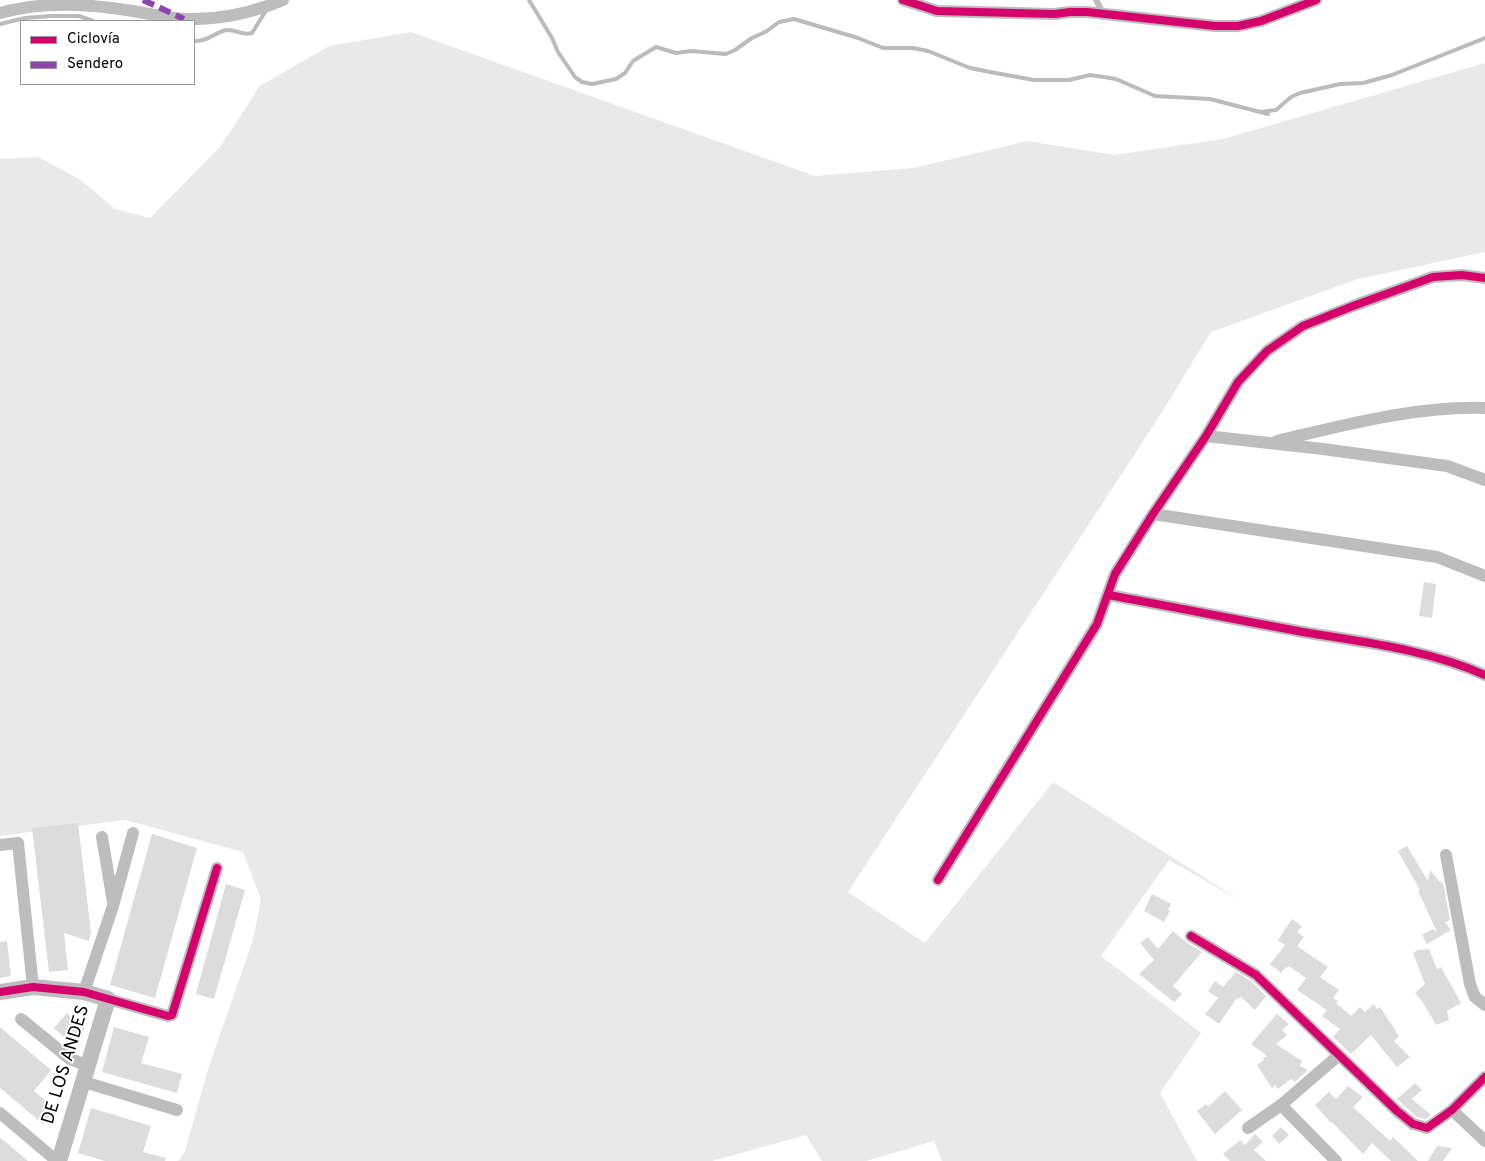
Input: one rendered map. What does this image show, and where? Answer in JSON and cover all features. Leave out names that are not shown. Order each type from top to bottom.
[{"type":"street","points":[[0,13],[62,4],[90,5],[184,19],[207,19],[253,12],[283,0]]},
{"type":"street","points":[[903,0],[937,11],[1055,14],[1070,12],[1216,26],[1238,26],[1261,21],[1316,0]]},
{"type":"street","points":[[938,880],[1097,624],[1115,574],[1206,436],[1238,382],[1267,351],[1303,326],[1434,277],[1462,275],[1485,278]]},
{"type":"street","points":[[1264,444],[1359,422],[1425,410],[1485,408]]},
{"type":"street","points":[[1206,436],[1264,444],[1323,449],[1446,466],[1485,480]]},
{"type":"street","points":[[1153,514],[1437,557],[1485,576]]},
{"type":"street","points":[[1108,595],[1435,656],[1485,675]]},
{"type":"street","points":[[84,992],[114,906],[133,833]]},
{"type":"street","points":[[102,838],[114,906]]},
{"type":"street","points":[[0,845],[18,843],[33,988]]},
{"type":"street","points":[[1446,856],[1470,984],[1475,997],[1485,1006]]},
{"type":"street","points":[[108,999],[168,1016],[172,1015],[217,868]]},
{"type":"street","points":[[1191,936],[1256,975],[1397,1111],[1413,1124],[1427,1128],[1452,1110],[1485,1077]]},
{"type":"street","name":"DE LOS ANDES","points":[[0,992],[33,988],[84,992],[108,999],[89,1066],[58,1161]]},
{"type":"street","points":[[21,1019],[70,1059],[89,1066]]},
{"type":"street","points":[[1248,1128],[1281,1105],[1339,1055]]},
{"type":"street","points":[[84,1082],[177,1110]]},
{"type":"street","points":[[1281,1105],[1336,1161]]},
{"type":"street","points":[[1452,1110],[1485,1141]]},
{"type":"street","points":[[0,1113],[58,1161]]},
{"type":"lane","points":[[927,0],[937,11]]},
{"type":"lane","points":[[1096,0],[1104,15]]},
{"type":"shaded area","points":[[411,32],[815,176],[913,168],[1028,141],[1114,155],[1223,139],[1485,63],[1485,252],[1358,279],[1211,332],[1157,420],[848,892],[925,943],[1053,782],[1243,902],[1169,860],[1101,956],[1201,1033],[1160,1093],[1197,1161],[942,1161],[934,1141],[866,1161],[822,1161],[806,1135],[712,1161],[178,1161],[185,1151],[208,1069],[253,940],[261,899],[243,852],[125,820],[0,836],[0,159],[38,157],[79,179],[115,209],[150,218],[220,147],[260,86],[329,46]]},
{"type":"building","points":[[1424,582],[1436,584],[1432,618],[1419,616]]},
{"type":"building","points":[[78,823],[91,932],[89,941],[64,933],[68,970],[49,972],[32,828]]},
{"type":"building","points":[[152,834],[197,848],[155,998],[110,985]]},
{"type":"building","points":[[1407,846],[1428,881],[1430,870],[1442,882],[1444,887],[1450,920],[1445,922],[1451,930],[1427,944],[1422,935],[1433,929],[1437,932],[1418,891],[1420,890],[1398,851]]},
{"type":"building","points":[[226,884],[245,890],[214,999],[196,994]]},
{"type":"building","points":[[1152,894],[1171,904],[1168,910],[1170,911],[1164,922],[1144,911]]},
{"type":"building","points":[[1292,919],[1302,926],[1297,932],[1304,937],[1297,946],[1328,967],[1320,977],[1339,990],[1333,998],[1338,1001],[1336,1003],[1351,1016],[1360,1007],[1365,1012],[1374,1004],[1377,1009],[1380,1007],[1399,1036],[1394,1041],[1410,1057],[1397,1067],[1371,1035],[1351,1054],[1333,1037],[1340,1029],[1322,1016],[1327,1010],[1297,990],[1306,978],[1289,966],[1281,973],[1270,964],[1285,945],[1278,940]]},
{"type":"building","points":[[1173,931],[1187,943],[1202,952],[1173,986],[1182,994],[1174,1002],[1139,974],[1154,960],[1140,943],[1148,937],[1158,949]]},
{"type":"building","points":[[7,941],[11,976],[0,978],[0,942]]},
{"type":"building","points":[[1429,949],[1437,969],[1441,967],[1461,1003],[1447,1011],[1449,1020],[1436,1025],[1415,993],[1425,984],[1413,953],[1418,950]]},
{"type":"building","points":[[1236,972],[1251,981],[1266,996],[1255,1010],[1241,997],[1237,998],[1219,1024],[1205,1014],[1218,998],[1208,991],[1215,981],[1223,987]]},
{"type":"building","points":[[67,1013],[85,1029],[72,1044],[54,1028]]},
{"type":"building","points":[[1277,1014],[1289,1024],[1282,1030],[1287,1035],[1276,1044],[1302,1061],[1300,1066],[1308,1070],[1295,1082],[1291,1079],[1278,1089],[1275,1085],[1272,1088],[1257,1065],[1267,1056],[1251,1044]]},
{"type":"building","points":[[0,1027],[51,1070],[34,1091],[56,1109],[43,1124],[0,1088]]},
{"type":"building","points":[[114,1027],[149,1037],[141,1063],[182,1074],[177,1093],[102,1072]]},
{"type":"building","points":[[1415,1083],[1422,1090],[1412,1099],[1431,1115],[1425,1119],[1417,1117],[1397,1099]]},
{"type":"building","points":[[1348,1086],[1363,1097],[1353,1107],[1390,1141],[1393,1137],[1418,1161],[1391,1161],[1372,1143],[1363,1154],[1315,1105],[1329,1092],[1336,1099]]},
{"type":"building","points":[[1225,1091],[1242,1110],[1215,1134],[1197,1111],[1206,1104],[1208,1107]]},
{"type":"building","points":[[91,1108],[151,1126],[143,1152],[166,1158],[165,1161],[105,1161],[78,1153]]},
{"type":"building","points":[[1281,1127],[1289,1135],[1279,1144],[1272,1136]]},
{"type":"building","points":[[1255,1134],[1263,1142],[1254,1150],[1266,1161],[1230,1161],[1223,1154],[1240,1140],[1245,1145]]},
{"type":"building","points":[[0,1138],[8,1144],[28,1161],[0,1161]]},
{"type":"building","points":[[1437,1146],[1452,1148],[1443,1161],[1428,1161]]},
{"type":"waterway","points":[[529,0],[552,38],[558,52],[575,77],[582,82],[592,84],[616,79],[625,73],[633,61],[656,47],[676,53],[691,51],[726,54],[767,31],[779,22],[794,19],[858,38],[883,48],[913,48],[928,51],[970,68],[1034,80],[1069,80],[1090,75],[1104,77],[1116,79],[1155,96],[1210,99],[1268,114],[1260,112],[1276,110],[1291,97],[1300,93],[1340,84],[1363,83],[1392,75],[1485,38]]},
{"type":"waterway","points":[[195,41],[204,40],[220,32],[231,30],[246,34],[252,33],[267,9]]},
{"type":"waterway","points":[[0,24],[25,18],[50,16],[79,16],[90,20]]},
{"type":"marked path","points":[[143,0],[184,19]]},
{"type":"cycle path","points":[[903,0],[937,11],[1055,14],[1087,12],[1215,26],[1238,26],[1261,21],[1316,0]]},
{"type":"cycle path","points":[[938,880],[1097,624],[1115,574],[1206,436],[1238,382],[1267,351],[1303,326],[1433,277],[1462,275],[1485,278]]},
{"type":"cycle path","points":[[1108,595],[1399,648],[1442,659],[1485,675]]},
{"type":"cycle path","points":[[0,992],[33,987],[84,992],[168,1016],[172,1015],[217,868]]},
{"type":"cycle path","points":[[1191,936],[1256,975],[1397,1111],[1413,1124],[1427,1128],[1452,1110],[1485,1077]]}]
